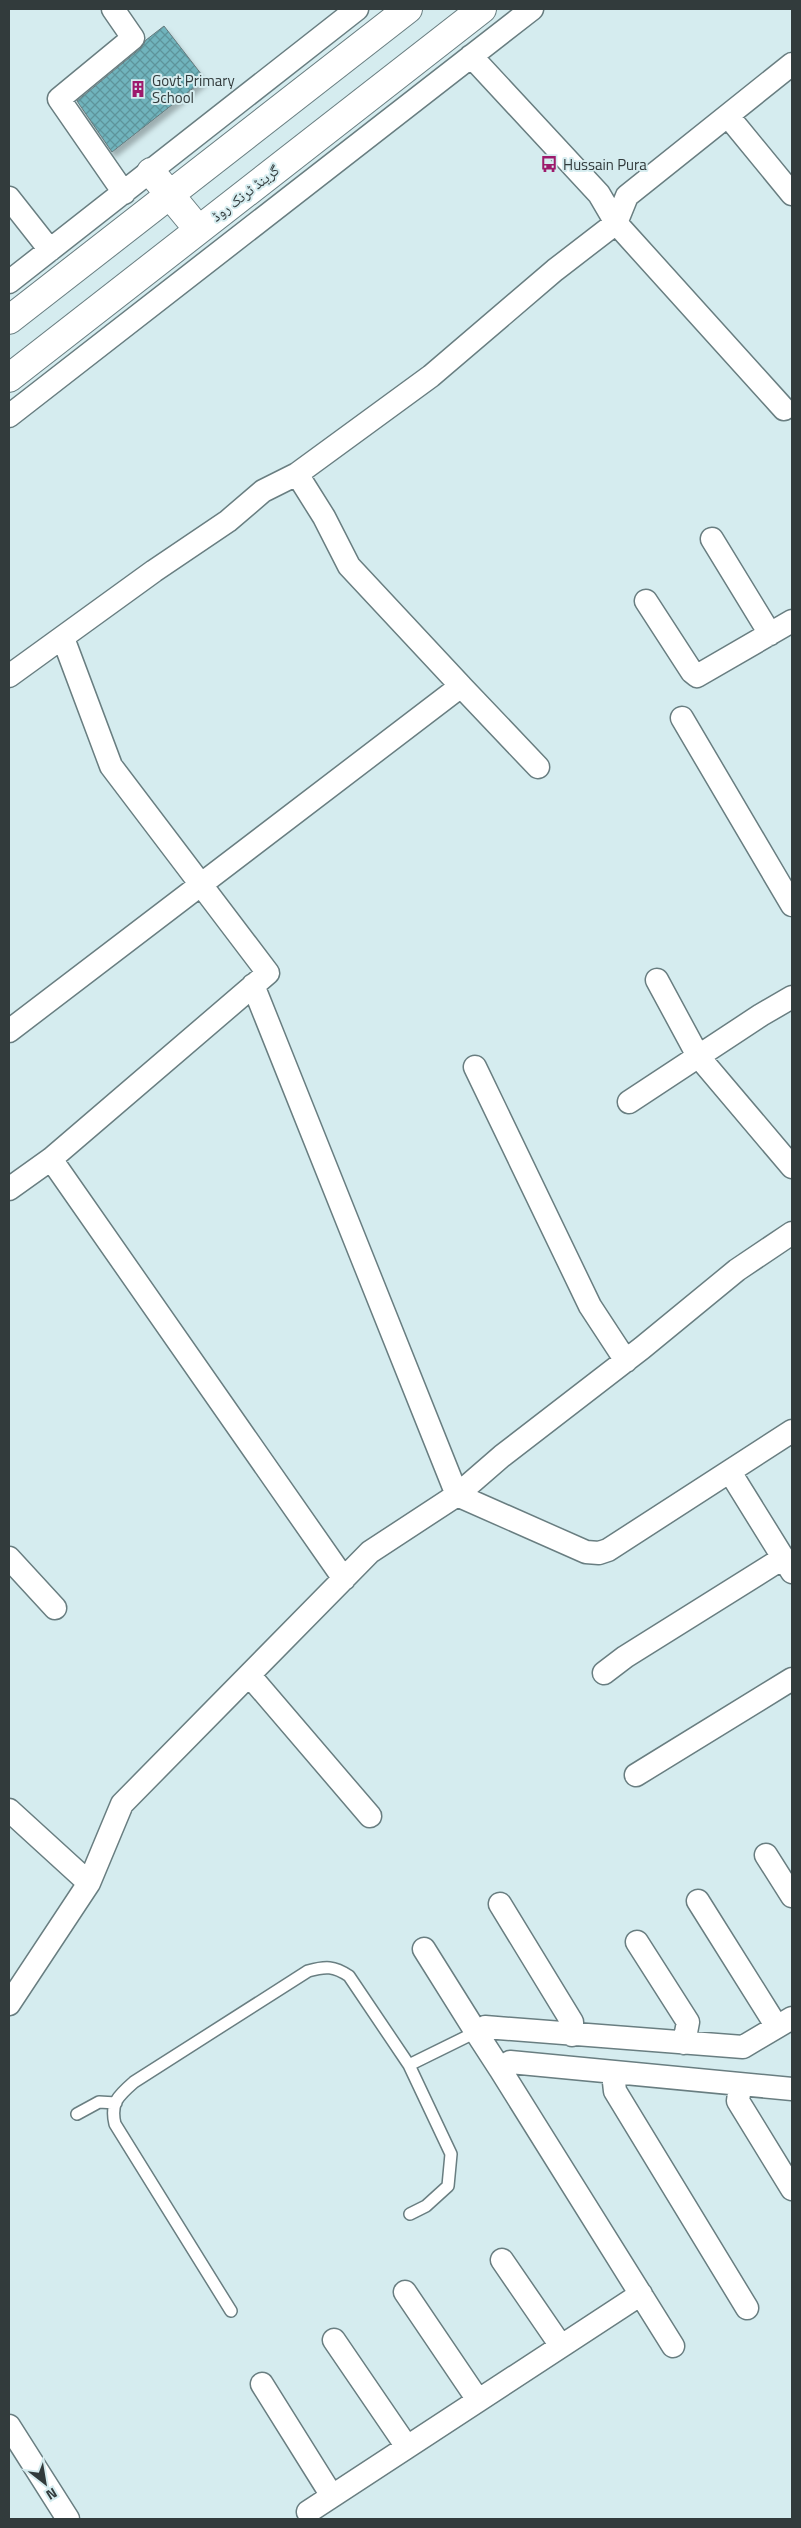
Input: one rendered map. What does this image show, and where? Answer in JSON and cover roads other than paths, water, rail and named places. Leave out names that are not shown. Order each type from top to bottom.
[{"type":"highway","points":[[9,320],[408,9]]},
{"type":"highway","name":"گرینڈ ٹرنک روڈ","points":[[9,378],[482,9]]},
{"type":"highway","points":[[151,172],[198,229]]},
{"type":"street","points":[[114,9],[133,38],[59,99],[124,193]]},
{"type":"street","points":[[9,282],[357,9]]},
{"type":"street","points":[[9,416],[532,9]]},
{"type":"street","points":[[472,56],[599,194],[616,223],[784,409]]},
{"type":"street","points":[[9,676],[154,571],[228,521],[263,491],[297,474],[431,376],[555,270],[616,223],[627,196],[792,64]]},
{"type":"street","points":[[728,116],[792,194]]},
{"type":"street","points":[[9,198],[50,250]]},
{"type":"street","points":[[170,251],[190,274]]},
{"type":"street","points":[[297,474],[324,517],[349,566],[538,767]]},
{"type":"street","points":[[712,539],[770,634]]},
{"type":"street","points":[[646,601],[692,672],[697,676],[792,621]]},
{"type":"street","points":[[9,1189],[51,1159],[268,973],[111,766],[63,638]]},
{"type":"street","points":[[9,1031],[461,686]]},
{"type":"street","points":[[682,718],[792,905]]},
{"type":"street","points":[[657,980],[698,1056],[792,1167]]},
{"type":"street","points":[[253,985],[457,1495],[586,1552],[599,1553],[608,1550],[792,1431]]},
{"type":"street","points":[[629,1102],[792,997]]},
{"type":"street","points":[[475,1068],[590,1306],[626,1361]]},
{"type":"street","points":[[51,1159],[344,1579]]},
{"type":"street","points":[[9,2004],[89,1883],[122,1804],[370,1552],[457,1495],[502,1456],[626,1361],[737,1270],[792,1232]]},
{"type":"street","points":[[604,1674],[626,1657],[788,1565],[730,1472]]},
{"type":"street","points":[[9,1558],[55,1608]]},
{"type":"street","points":[[250,1676],[370,1816]]},
{"type":"street","points":[[636,1775],[792,1680]]},
{"type":"street","points":[[9,1810],[89,1883]]},
{"type":"street","points":[[766,1855],[792,1896]]},
{"type":"street","points":[[476,2032],[485,2027],[743,2047],[784,2023],[698,1901]]},
{"type":"street","points":[[500,1904],[572,2022],[572,2035]]},
{"type":"street","points":[[637,1942],[688,2022],[684,2043]]},
{"type":"street","points":[[424,1949],[673,2346]]},
{"type":"street","points":[[500,2069],[510,2062],[740,2086],[792,2089]]},
{"type":"street","points":[[614,2073],[615,2091],[747,2308]]},
{"type":"street","points":[[740,2086],[738,2101],[792,2189]]},
{"type":"street","points":[[502,2260],[561,2346]]},
{"type":"street","points":[[406,2292],[478,2400]]},
{"type":"street","points":[[308,2512],[641,2294]]},
{"type":"street","points":[[334,2340],[407,2447]]},
{"type":"street","points":[[262,2384],[332,2496]]},
{"type":"street","points":[[9,2426],[68,2519]]},
{"type":"lane","points":[[231,2311],[115,2124],[112,2110],[120,2094],[134,2082],[308,1971],[324,1966],[336,1967],[349,1976],[410,2065],[451,2154],[448,2186],[426,2206],[410,2214]]},
{"type":"lane","points":[[410,2065],[476,2032]]},
{"type":"lane","points":[[77,2114],[99,2102],[116,2103]]},
{"type":"place","name":"Govt Primary School","points":[[138,89]]},
{"type":"place","name":"Hussain Pura","points":[[549,164]]}]
